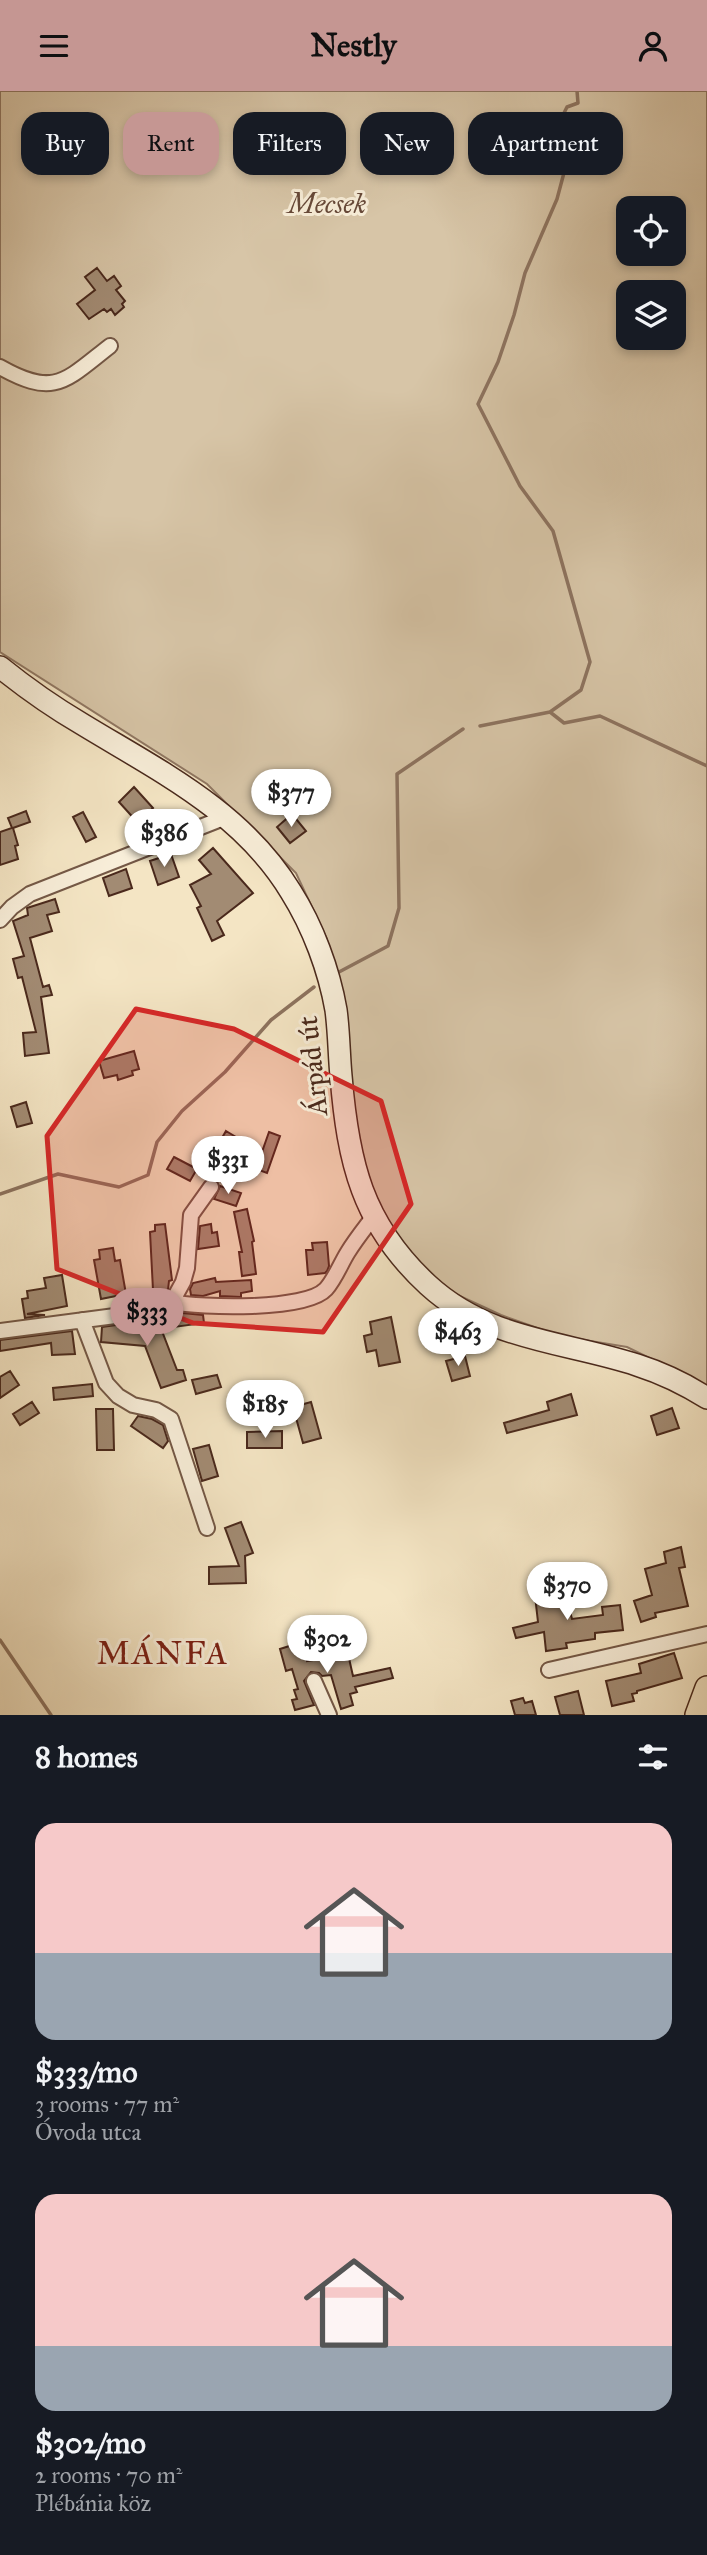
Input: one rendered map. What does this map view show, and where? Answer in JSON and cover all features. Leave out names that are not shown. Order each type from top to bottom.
[{"type":"main road","name":"Árpád út","points":[[0,667],[26,688],[81,724],[190,788],[226,817],[259,849],[290,890],[316,943],[331,987],[336,1012],[343,1106],[350,1153],[363,1194],[396,1252],[430,1287],[481,1320],[525,1338],[637,1365],[665,1375],[707,1398]]},
{"type":"main road","points":[[697,1715],[707,1688]]},
{"type":"street","points":[[0,367],[23,380],[46,385],[68,379],[110,346]]},
{"type":"street","points":[[0,920],[30,894],[226,817]]},
{"type":"street","points":[[172,1302],[187,1268],[191,1215],[211,1187]]},
{"type":"street","points":[[0,1331],[115,1317],[172,1302],[224,1307],[305,1301],[325,1290],[350,1248],[374,1216]]},
{"type":"street","points":[[82,1320],[106,1383],[118,1396],[133,1405],[156,1410],[171,1419],[207,1528]]},
{"type":"street","points":[[549,1670],[707,1634]]},
{"type":"street","points":[[314,1681],[329,1715]]},
{"type":"highlighted area","points":[[136,1009],[234,1029],[381,1101],[411,1204],[323,1332],[193,1323],[57,1269],[47,1136]]},
{"type":"green space","name":"Mecsek","points":[[0,91],[707,91],[707,1390],[689,1377],[627,1347],[560,1336],[501,1315],[436,1285],[375,1212],[350,1096],[327,939],[296,873],[207,784],[0,652]]},
{"type":"building","points":[[97,268],[107,281],[114,276],[121,286],[116,290],[125,301],[122,304],[124,307],[115,315],[111,309],[107,312],[104,309],[89,319],[77,304],[95,290],[85,277]]},
{"type":"building","points":[[134,787],[153,808],[138,823],[119,802]]},
{"type":"building","points":[[26,811],[30,822],[13,828],[18,845],[15,846],[18,859],[0,865],[0,832],[12,828],[8,818]]},
{"type":"building","points":[[83,812],[96,837],[86,842],[73,817]]},
{"type":"building","points":[[292,814],[306,831],[290,843],[277,827]]},
{"type":"building","points":[[213,848],[253,893],[217,921],[224,935],[212,941],[197,908],[201,906],[190,885],[211,874],[199,860]]},
{"type":"building","points":[[171,854],[179,877],[158,885],[150,861]]},
{"type":"building","points":[[126,869],[132,888],[109,896],[103,878]]},
{"type":"building","points":[[55,899],[59,912],[47,915],[52,931],[30,938],[43,987],[49,985],[52,995],[41,997],[49,1053],[25,1056],[23,1033],[36,1032],[22,977],[18,978],[13,959],[24,956],[13,921],[28,915],[27,908]]},
{"type":"building","points":[[134,1051],[139,1069],[132,1071],[133,1075],[118,1080],[117,1075],[104,1078],[99,1061]]},
{"type":"building","points":[[26,1102],[32,1123],[17,1127],[11,1107]]},
{"type":"building","points":[[226,1131],[246,1143],[230,1171],[210,1159]]},
{"type":"building","points":[[269,1132],[280,1136],[267,1173],[256,1169]]},
{"type":"building","points":[[174,1157],[197,1169],[190,1181],[167,1169]]},
{"type":"building","points":[[220,1186],[241,1193],[236,1206],[214,1199]]},
{"type":"building","points":[[247,1209],[254,1241],[256,1274],[242,1276],[239,1252],[242,1252],[234,1212]]},
{"type":"building","points":[[165,1224],[172,1280],[169,1281],[168,1290],[153,1290],[150,1232],[155,1231],[155,1225]]},
{"type":"building","points":[[211,1224],[212,1233],[217,1232],[219,1246],[198,1249],[200,1226]]},
{"type":"building","points":[[327,1242],[327,1271],[308,1275],[306,1250],[313,1250],[312,1243]]},
{"type":"building","points":[[113,1248],[115,1261],[120,1260],[126,1294],[101,1299],[94,1260],[100,1259],[99,1250]]},
{"type":"building","points":[[62,1275],[67,1306],[27,1314],[45,1315],[25,1318],[22,1299],[28,1298],[27,1291],[46,1288],[44,1278]]},
{"type":"building","points":[[215,1278],[216,1282],[251,1280],[252,1291],[241,1293],[241,1297],[220,1296],[220,1291],[203,1296],[191,1295],[193,1283]]},
{"type":"building","points":[[172,1312],[203,1315],[204,1323],[174,1327]]},
{"type":"building","points":[[391,1317],[400,1362],[379,1366],[376,1350],[367,1352],[364,1336],[372,1334],[370,1322]]},
{"type":"building","points":[[130,1323],[160,1326],[177,1370],[183,1370],[186,1380],[161,1388],[145,1346],[101,1342],[102,1327]]},
{"type":"building","points":[[72,1331],[75,1354],[52,1355],[51,1343],[0,1351],[0,1340]]},
{"type":"building","points":[[465,1356],[470,1376],[452,1381],[446,1361]]},
{"type":"building","points":[[10,1371],[19,1385],[0,1398],[0,1377]]},
{"type":"building","points":[[217,1375],[221,1387],[196,1394],[192,1380]]},
{"type":"building","points":[[92,1384],[93,1396],[54,1400],[53,1388]]},
{"type":"building","points":[[571,1394],[577,1415],[507,1433],[504,1423],[549,1410],[547,1402]]},
{"type":"building","points":[[32,1402],[39,1413],[20,1425],[13,1414]]},
{"type":"building","points":[[311,1402],[321,1438],[303,1443],[293,1407]]},
{"type":"building","points":[[672,1408],[679,1428],[657,1435],[651,1416]]},
{"type":"building","points":[[96,1409],[113,1409],[114,1450],[97,1450]]},
{"type":"building","points":[[138,1416],[163,1425],[168,1441],[163,1448],[131,1426]]},
{"type":"building","points":[[282,1431],[282,1448],[247,1448],[247,1432]]},
{"type":"building","points":[[209,1445],[218,1476],[202,1481],[193,1449]]},
{"type":"building","points":[[241,1522],[253,1553],[245,1556],[246,1583],[209,1584],[209,1567],[239,1566],[225,1528]]},
{"type":"building","points":[[681,1547],[685,1567],[679,1568],[688,1606],[655,1613],[656,1617],[641,1622],[634,1601],[652,1595],[645,1569],[666,1563],[664,1552]]},
{"type":"building","points":[[547,1585],[549,1600],[566,1596],[572,1619],[603,1615],[602,1607],[620,1605],[623,1630],[595,1633],[595,1639],[566,1643],[567,1648],[546,1651],[544,1632],[516,1638],[513,1628],[538,1622],[534,1587]]},
{"type":"building","points":[[302,1642],[307,1661],[348,1654],[353,1676],[390,1668],[393,1678],[355,1687],[357,1692],[350,1694],[353,1705],[341,1709],[331,1675],[322,1676],[311,1672],[304,1681],[314,1705],[295,1710],[292,1700],[297,1699],[294,1690],[298,1689],[292,1669],[286,1671],[280,1649]]},
{"type":"building","points":[[674,1653],[682,1678],[637,1691],[632,1694],[634,1701],[612,1706],[606,1681],[641,1673],[639,1664]]},
{"type":"building","points":[[578,1691],[584,1715],[560,1715],[555,1697]]},
{"type":"building","points":[[523,1698],[525,1703],[532,1701],[536,1715],[515,1715],[511,1701]]},
{"type":"waterway","points":[[480,726],[550,712],[581,690],[590,662],[553,531],[520,486],[478,404],[498,362],[525,273],[557,199],[565,169],[562,117],[567,107],[578,103],[577,91]]},
{"type":"waterway","points":[[550,712],[564,723],[600,716],[707,766]]},
{"type":"waterway","points":[[339,972],[388,946],[399,908],[397,774],[463,729]]},
{"type":"waterway","points":[[0,1194],[58,1174],[119,1187],[148,1175],[157,1142],[182,1111],[225,1072],[271,1020],[314,987]]},
{"type":"waterway","points":[[0,1640],[51,1715]]},
{"type":"district","name":"MÁNFA","points":[[163,1653]]}]
